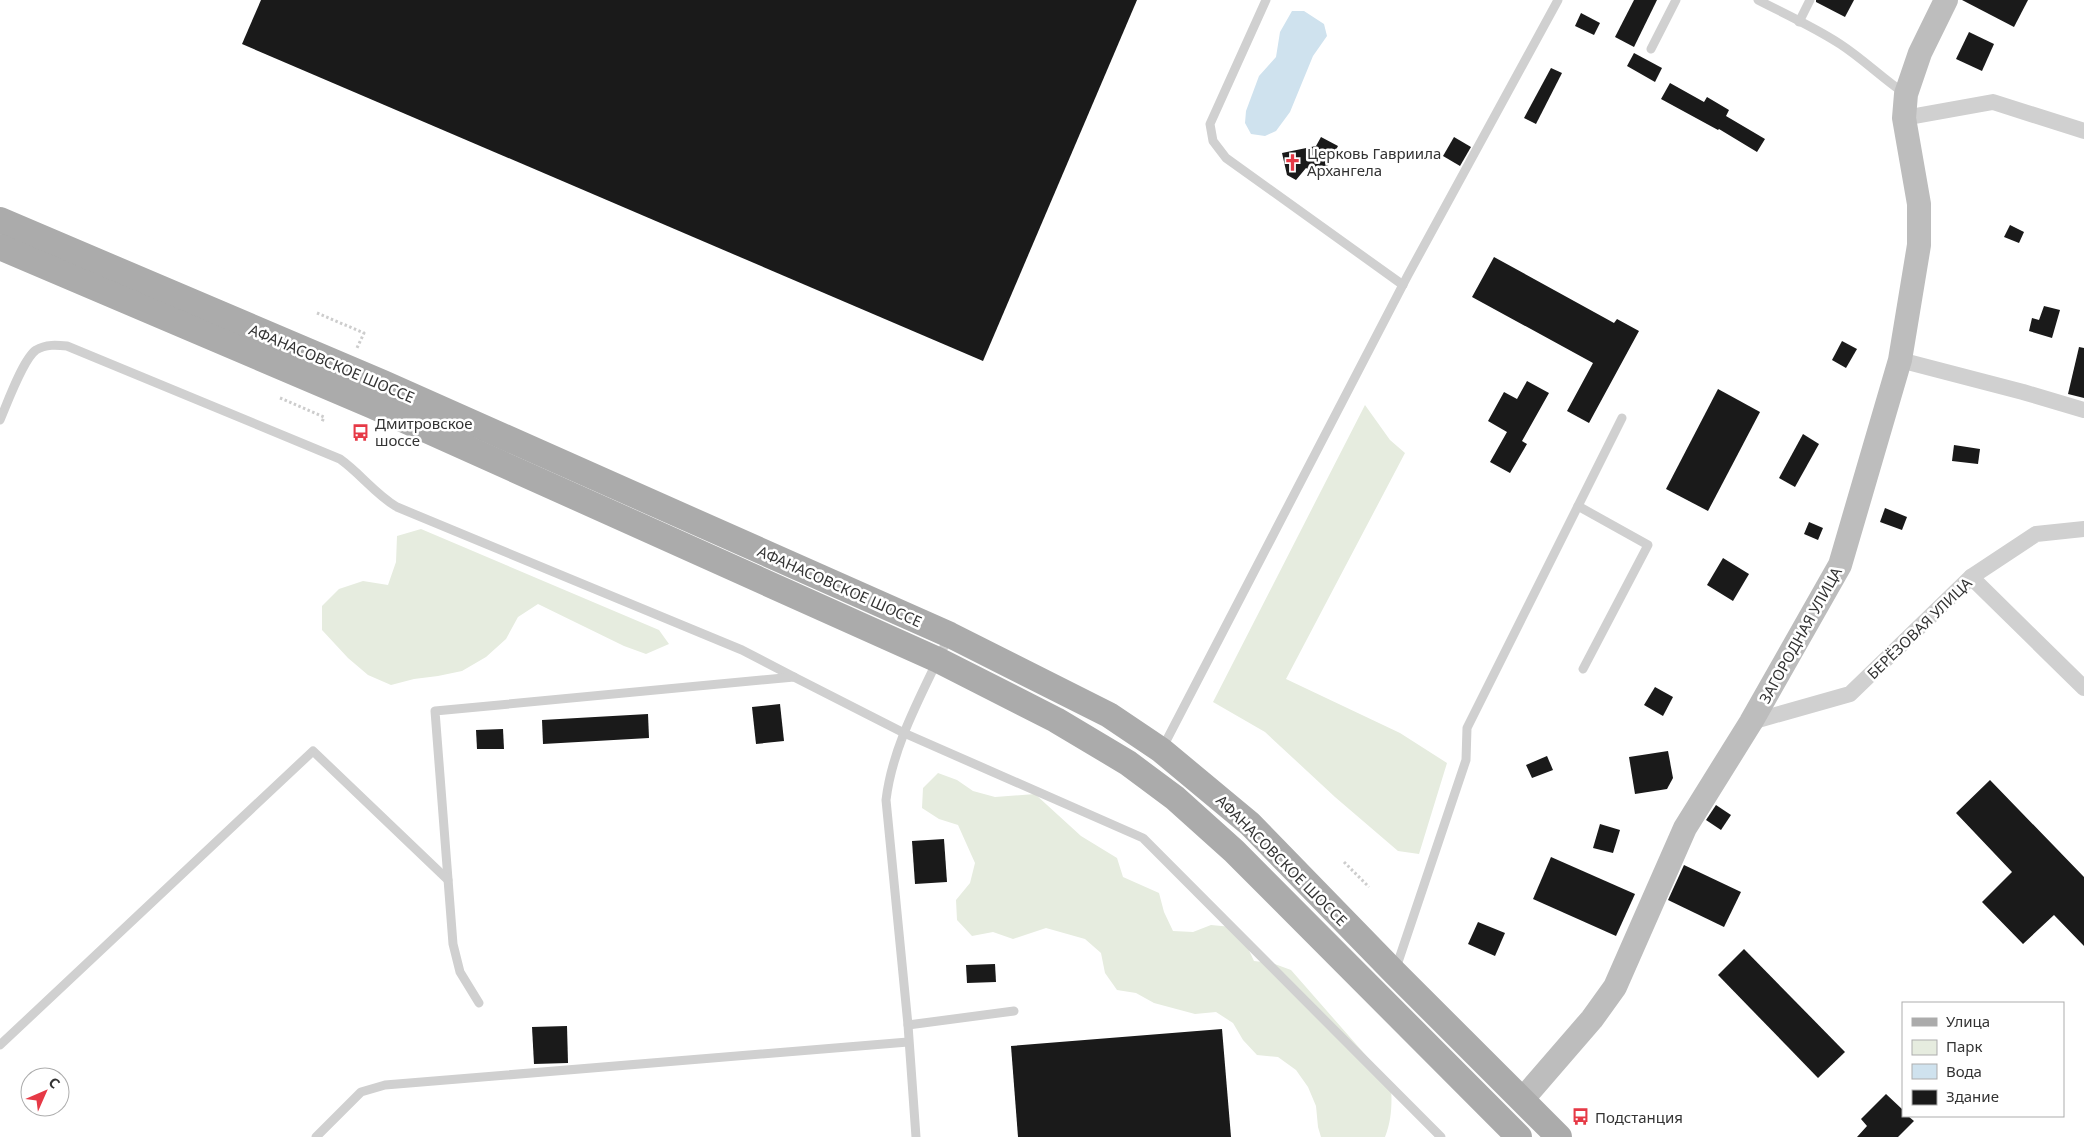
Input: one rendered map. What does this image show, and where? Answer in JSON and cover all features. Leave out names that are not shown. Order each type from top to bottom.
[{"type":"main road","name":"АФАНАСОВСКОЕ ШОССЕ","points":[[0,220],[392,387],[950,635],[1109,715],[1162,750],[1250,824],[1559,1137]]},
{"type":"main road","name":"АФАНАСОВСКОЕ ШОССЕ","points":[[0,247],[373,406],[938,660],[1056,720],[1128,763],[1175,798],[1234,851],[1519,1137]]},
{"type":"main road","points":[[0,269],[44,266]]},
{"type":"street","name":"ЗАГОРОДНАЯ УЛИЦА","points":[[1522,1100],[1592,1019],[1614,987],[1685,828],[1751,722],[1840,564],[1900,360],[1919,245],[1919,204],[1904,118],[1906,94],[1920,53],[1946,0]]},
{"type":"street","points":[[1904,118],[1993,102],[2084,131]]},
{"type":"street","points":[[1900,360],[2084,410]]},
{"type":"street","name":"БЕРЁЗОВАЯ УЛИЦА","points":[[1751,722],[1850,694],[1972,577],[2036,534],[2084,529]]},
{"type":"street","points":[[1972,577],[2084,688]]},
{"type":"lane","points":[[1266,0],[1210,124],[1213,141],[1226,158],[1403,286]]},
{"type":"lane","points":[[1162,750],[1403,286],[1558,0]]},
{"type":"lane","points":[[1651,48],[1676,0]]},
{"type":"lane","points":[[1758,0],[1838,43],[1861,59],[1883,79],[1906,94]]},
{"type":"lane","points":[[1799,22],[1810,0]]},
{"type":"lane","points":[[0,420],[25,364],[36,350],[51,345],[67,346],[340,459],[353,469],[382,498],[397,507],[742,650],[904,734],[1143,838],[1441,1137]]},
{"type":"lane","points":[[1395,973],[1466,760],[1467,728],[1622,418]]},
{"type":"lane","points":[[1578,506],[1648,544],[1583,669]]},
{"type":"lane","points":[[916,1137],[908,1024],[886,800],[889,774],[896,751],[950,635]]},
{"type":"lane","points":[[479,1003],[460,972],[453,944],[435,711],[794,678]]},
{"type":"lane","points":[[0,1045],[313,751],[448,880]]},
{"type":"lane","points":[[908,1024],[1014,1011]]},
{"type":"lane","points":[[316,1137],[361,1092],[385,1085],[908,1042]]},
{"type":"path","points":[[317,312],[364,333],[356,351]]},
{"type":"path","points":[[280,398],[324,417],[322,422]]},
{"type":"path","points":[[1344,862],[1369,887]]},
{"type":"green space","points":[[1365,405],[1390,440],[1405,453],[1286,679],[1400,733],[1447,763],[1419,854],[1398,851],[1335,797],[1265,732],[1213,702]]},
{"type":"green space","points":[[421,529],[659,630],[669,644],[646,654],[624,646],[538,604],[518,617],[506,639],[486,657],[462,671],[391,685],[368,675],[348,658],[322,630],[322,606],[339,589],[363,581],[388,585],[396,562],[397,536]]},
{"type":"green space","points":[[938,773],[957,780],[973,791],[995,797],[1035,794],[1081,836],[1117,858],[1123,877],[1159,893],[1164,912],[1173,931],[1193,932],[1211,925],[1232,927],[1245,942],[1254,961],[1272,963],[1291,970],[1391,1084],[1391,1111],[1385,1137],[1321,1137],[1316,1106],[1308,1087],[1296,1070],[1278,1057],[1257,1055],[1243,1040],[1233,1023],[1216,1012],[1195,1014],[1154,1003],[1136,993],[1117,990],[1105,973],[1101,953],[1085,939],[1046,928],[1013,939],[993,932],[972,936],[957,920],[956,900],[970,883],[975,863],[958,825],[939,819],[922,808],[923,788]]},
{"type":"water","points":[[1292,11],[1304,11],[1324,24],[1327,36],[1313,56],[1290,112],[1276,131],[1265,136],[1251,134],[1245,123],[1246,111],[1259,76],[1276,57],[1280,32]]},
{"type":"building","points":[[261,0],[1137,0],[983,361],[242,44]]},
{"type":"building","points":[[1634,0],[1657,0],[1634,47],[1615,37]]},
{"type":"building","points":[[1816,0],[1854,0],[1845,17],[1816,2]]},
{"type":"building","points":[[1962,0],[2028,0],[2014,27]]},
{"type":"building","points":[[1581,13],[1600,23],[1594,35],[1575,26]]},
{"type":"building","points":[[1969,32],[1994,44],[1982,71],[1956,59]]},
{"type":"building","points":[[1634,53],[1662,68],[1655,82],[1627,66]]},
{"type":"building","points":[[1551,68],[1562,73],[1536,124],[1524,118]]},
{"type":"building","points":[[1670,83],[1704,102],[1707,97],[1729,110],[1726,116],[1765,139],[1757,152],[1719,129],[1661,99]]},
{"type":"building","points":[[1321,137],[1338,146],[1322,177],[1306,168],[1296,180],[1287,175],[1282,153],[1316,146]]},
{"type":"building","points":[[1454,137],[1471,147],[1460,166],[1443,156]]},
{"type":"building","points":[[2010,225],[2024,232],[2019,243],[2004,237]]},
{"type":"building","points":[[1494,257],[1614,323],[1617,319],[1639,331],[1589,423],[1567,411],[1593,363],[1472,297]]},
{"type":"building","points":[[2044,306],[2060,310],[2052,338],[2029,331],[2032,318],[2039,320]]},
{"type":"building","points":[[1842,341],[1857,349],[1846,368],[1832,360]]},
{"type":"building","points":[[2079,347],[2084,348],[2084,398],[2068,394]]},
{"type":"building","points":[[1527,381],[1549,393],[1522,441],[1527,444],[1510,473],[1490,462],[1507,432],[1488,421],[1504,392],[1517,399]]},
{"type":"building","points":[[1718,389],[1760,412],[1708,511],[1666,489]]},
{"type":"building","points":[[1803,434],[1819,444],[1795,487],[1779,478]]},
{"type":"building","points":[[1954,445],[1980,449],[1978,464],[1952,461]]},
{"type":"building","points":[[1885,508],[1907,517],[1902,530],[1880,522]]},
{"type":"building","points":[[1809,522],[1823,528],[1818,540],[1804,534]]},
{"type":"building","points":[[1723,558],[1749,574],[1733,601],[1707,585]]},
{"type":"building","points":[[1655,687],[1673,697],[1663,716],[1644,705]]},
{"type":"building","points":[[780,704],[784,741],[756,744],[752,707]]},
{"type":"building","points":[[648,714],[649,738],[543,744],[542,720]]},
{"type":"building","points":[[503,729],[504,749],[477,749],[476,730]]},
{"type":"building","points":[[1668,751],[1673,778],[1667,789],[1635,794],[1629,757]]},
{"type":"building","points":[[1547,756],[1553,770],[1532,778],[1526,765]]},
{"type":"building","points":[[1990,780],[2084,877],[2084,946],[2054,915],[2023,944],[1982,902],[2012,872],[1956,813]]},
{"type":"building","points":[[1716,805],[1731,815],[1721,830],[1706,820]]},
{"type":"building","points":[[1600,824],[1620,830],[1613,853],[1593,848]]},
{"type":"building","points":[[944,839],[947,882],[915,884],[912,841]]},
{"type":"building","points":[[1551,857],[1635,894],[1616,936],[1533,899]]},
{"type":"building","points":[[1684,865],[1741,892],[1724,927],[1668,900]]},
{"type":"building","points":[[1478,922],[1505,933],[1495,956],[1468,944]]},
{"type":"building","points":[[1744,949],[1845,1052],[1818,1078],[1718,975]]},
{"type":"building","points":[[995,964],[996,982],[967,983],[966,965]]},
{"type":"building","points":[[567,1026],[568,1063],[534,1064],[532,1027]]},
{"type":"building","points":[[1222,1029],[1231,1137],[1018,1137],[1011,1046]]},
{"type":"building","points":[[1886,1094],[1902,1109],[1902,1117],[1909,1117],[1914,1121],[1898,1137],[1857,1137],[1867,1126],[1861,1119]]},
{"type":"place","name":"Церковь Гавриила Архангела","points":[[1293,162]]},
{"type":"place","name":"Дмитровское шоссе","points":[[361,432]]},
{"type":"place","name":"Подстанция","points":[[1581,1117]]}]
